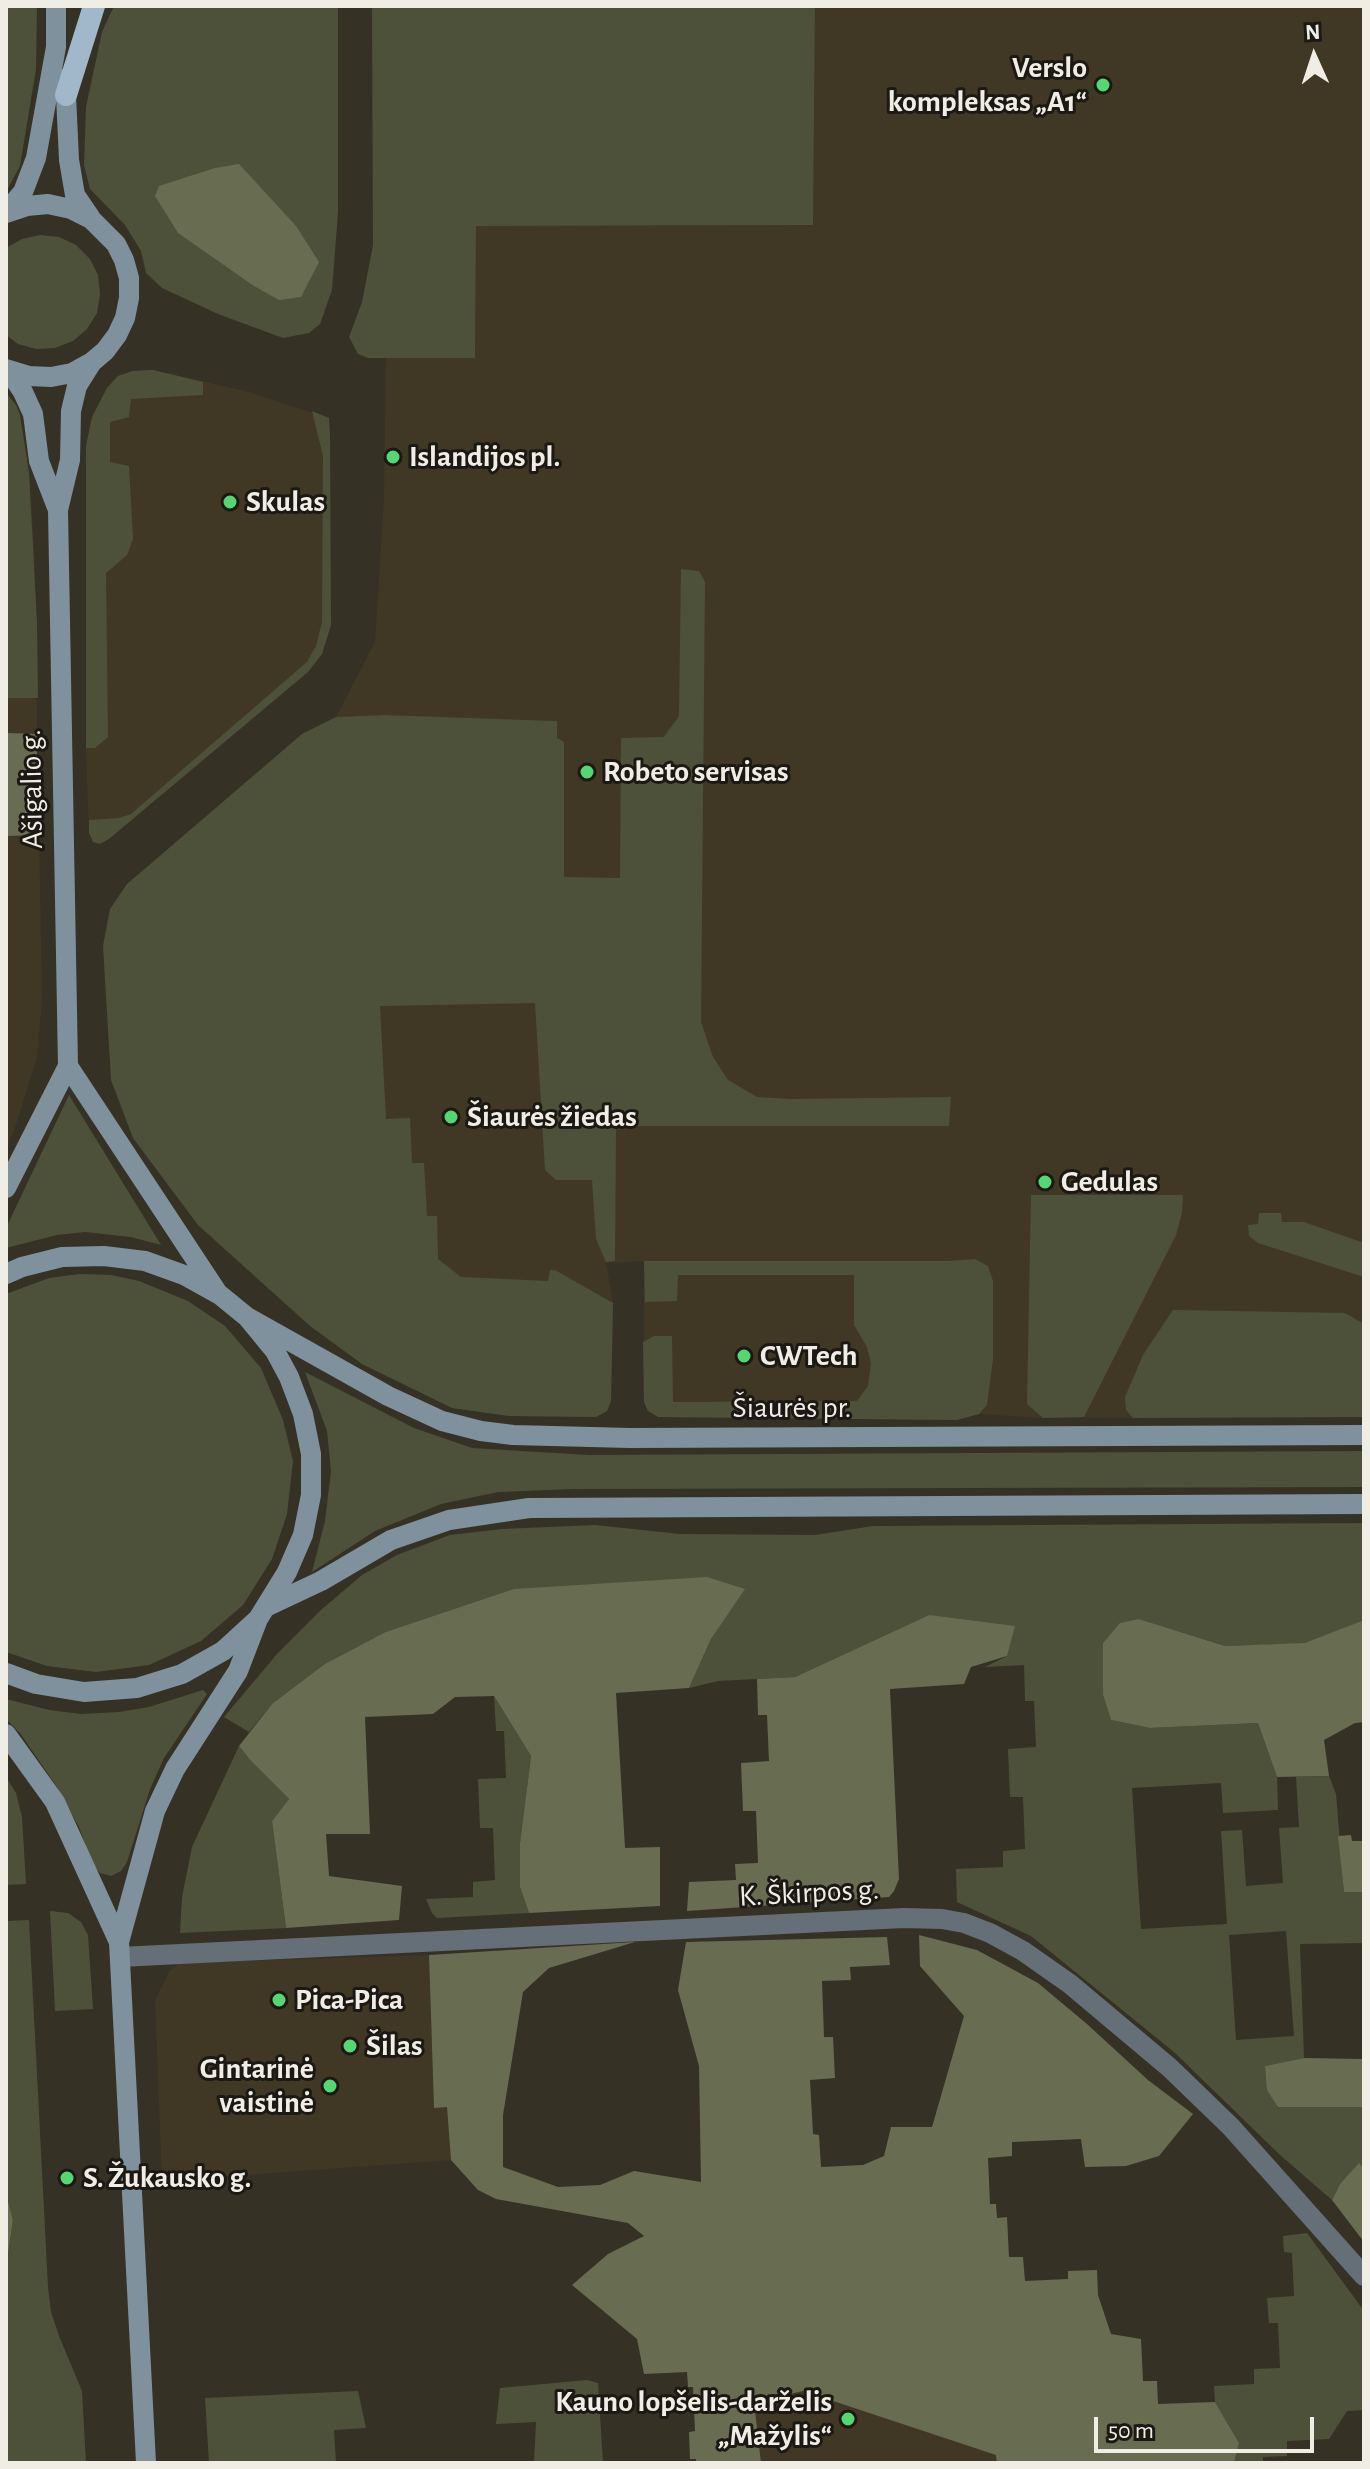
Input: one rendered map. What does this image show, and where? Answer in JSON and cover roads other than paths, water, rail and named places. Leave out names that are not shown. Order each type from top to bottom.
[{"type":"highway","points":[[66,95],[94,6]]},
{"type":"main road","points":[[6,212],[23,192],[36,158],[56,47],[56,6]]},
{"type":"main road","points":[[7,370],[29,376],[51,377],[72,373],[92,362],[117,335],[129,298],[129,278],[116,244],[91,219],[75,195],[69,160],[66,95],[56,47]]},
{"type":"main road","points":[[6,212],[48,204],[71,209],[91,219]]},
{"type":"main road","name":"Ašigalio g.","points":[[6,1188],[68,1066],[58,510],[70,460],[71,411],[77,386],[92,362]]},
{"type":"main road","name":"Ašigalio g.","points":[[7,370],[23,392],[33,414],[39,461],[58,510]]},
{"type":"main road","points":[[68,1066],[220,1295]]},
{"type":"main road","points":[[6,1274],[62,1257],[104,1256],[145,1261],[184,1275],[220,1295],[247,1317],[275,1351],[303,1414],[311,1454],[311,1495],[303,1535],[287,1572],[263,1613],[238,1671],[175,1769],[155,1811],[120,1950],[146,2463]]},
{"type":"main road","name":"Šiaurės pr.","points":[[247,1317],[388,1396],[442,1421],[513,1435],[646,1438],[1364,1435]]},
{"type":"main road","points":[[6,1673],[36,1684],[84,1692],[137,1688],[182,1674],[223,1651],[263,1613],[391,1540],[449,1520],[529,1508],[1364,1504]]},
{"type":"main road","points":[[6,1734],[55,1802],[120,1950]]},
{"type":"street","name":"K. Škirpos g.","points":[[120,1950],[904,1918],[964,1923],[1023,1951],[1059,1975],[1170,2068],[1231,2127],[1364,2276]]},
{"type":"place","name":"Verslo kompleksas „A1“","points":[[1103,85]]},
{"type":"place","name":"Islandijos pl.","points":[[393,457]]},
{"type":"place","name":"Skulas","points":[[230,502]]},
{"type":"place","name":"Robeto servisas","points":[[587,772]]},
{"type":"place","name":"Šiaurės žiedas","points":[[451,1117]]},
{"type":"place","name":"Gedulas","points":[[1045,1182]]},
{"type":"place","name":"CWTech","points":[[744,1356]]},
{"type":"place","name":"Pica-Pica","points":[[279,2000]]},
{"type":"place","name":"Šilas","points":[[350,2046]]},
{"type":"place","name":"Gintarinė vaistinė","points":[[330,2086]]},
{"type":"place","name":"S. Žukausko g.","points":[[67,2178]]},
{"type":"place","name":"Kauno lopšelis-darželis „Mažylis“","points":[[848,2419]]}]
